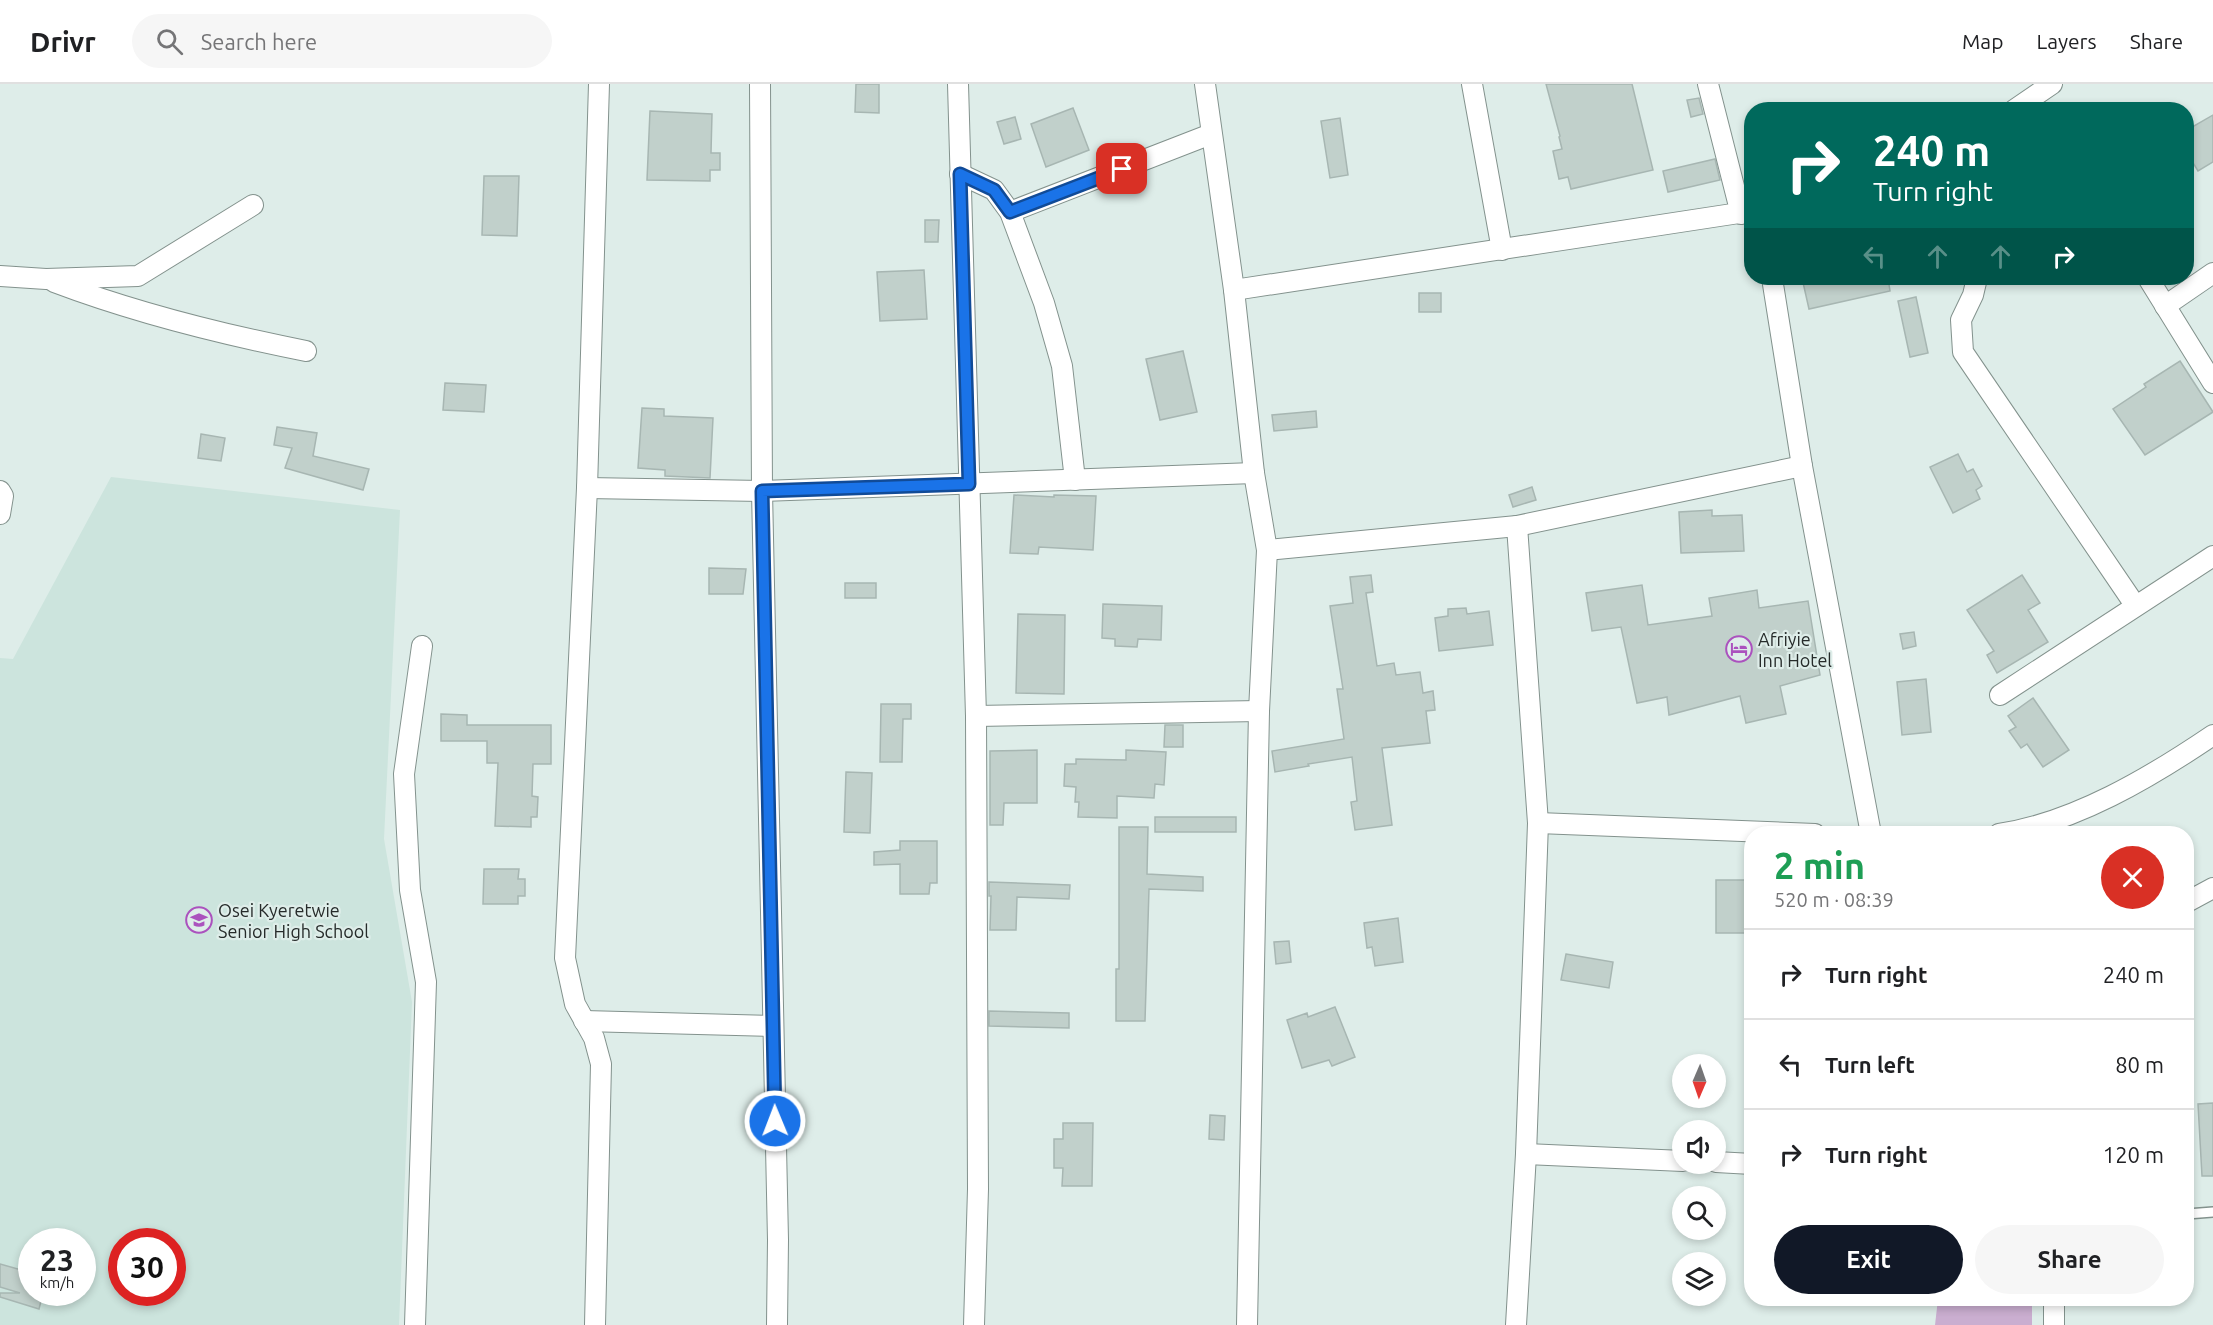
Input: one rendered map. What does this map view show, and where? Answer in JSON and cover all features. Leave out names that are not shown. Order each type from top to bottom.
[{"type":"street","points":[[595,1325],[601,1064],[594,1038],[575,1004],[565,958],[587,488],[599,84]]},
{"type":"street","points":[[760,84],[762,491],[778,1240],[777,1325]]},
{"type":"street","points":[[958,84],[976,716],[978,1189],[974,1325]]},
{"type":"street","points":[[1205,84],[1234,290],[1254,473],[1268,550],[1259,711],[1247,1325]]},
{"type":"street","points":[[1472,84],[1502,250]]},
{"type":"street","points":[[1708,84],[1744,202]]},
{"type":"street","points":[[2028,102],[2045,92]]},
{"type":"street","points":[[1010,212],[1212,134]]},
{"type":"street","points":[[960,174],[994,190],[1010,212],[1044,303],[1062,366],[1075,480]]},
{"type":"street","points":[[0,276],[46,279],[138,276],[253,205]]},
{"type":"street","points":[[1234,290],[1744,212]]},
{"type":"street","points":[[2165,306],[2213,273]]},
{"type":"street","points":[[46,279],[108,303],[172,322],[306,351]]},
{"type":"street","points":[[1773,285],[1802,466],[1870,826]]},
{"type":"street","points":[[1975,285],[1961,320],[1963,352],[2135,605]]},
{"type":"street","points":[[2152,285],[2213,383]]},
{"type":"street","points":[[1268,550],[1517,526],[1802,466]]},
{"type":"street","points":[[587,488],[762,491],[1254,473]]},
{"type":"street","points":[[0,491],[3,496],[0,514]]},
{"type":"street","points":[[1516,1325],[1526,1154],[1538,823],[1517,526]]},
{"type":"street","points":[[2000,695],[2213,556]]},
{"type":"street","points":[[415,1325],[426,982],[410,890],[404,774],[422,646]]},
{"type":"street","points":[[976,716],[1259,711]]},
{"type":"street","points":[[2038,826],[2080,810],[2166,767],[2213,735]]},
{"type":"street","points":[[1538,823],[1744,831]]},
{"type":"street","points":[[2194,898],[2213,888]]},
{"type":"street","points":[[584,1021],[772,1026]]},
{"type":"street","points":[[1526,1154],[1672,1161]]},
{"type":"street","points":[[1726,1163],[1744,1164]]},
{"type":"street","points":[[2054,1306],[2054,1325]]},
{"type":"lane","points":[[2194,1213],[2213,1212]]},
{"type":"shaded area","name":"Osei Kyeretwie Senior High School","points":[[111,477],[400,510],[384,839],[412,1002],[399,1325],[0,1325],[0,658],[13,659]]},
{"type":"shaded area","points":[[1937,1306],[2032,1306],[2032,1325],[1935,1325]]},
{"type":"building","points":[[856,84],[879,84],[879,113],[855,112]]},
{"type":"building","points":[[1546,84],[1632,84],[1653,170],[1571,189],[1568,177],[1559,179],[1553,151],[1562,149]]},
{"type":"building","points":[[1699,98],[1703,114],[1691,117],[1687,100]]},
{"type":"building","points":[[1073,108],[1089,150],[1046,167],[1031,124]]},
{"type":"building","points":[[650,111],[712,114],[711,153],[720,153],[720,170],[710,170],[710,181],[647,180]]},
{"type":"building","points":[[2213,115],[2213,162],[2198,171],[2194,164],[2194,126]]},
{"type":"building","points":[[1015,117],[1021,139],[1004,144],[997,122]]},
{"type":"building","points":[[1340,118],[1348,175],[1330,178],[1321,121]]},
{"type":"building","points":[[1715,159],[1720,180],[1668,192],[1663,171]]},
{"type":"building","points":[[484,176],[519,176],[517,236],[482,235]]},
{"type":"building","points":[[925,220],[939,220],[938,242],[925,242]]},
{"type":"building","points":[[924,270],[927,319],[880,321],[877,272]]},
{"type":"building","points":[[1804,285],[1889,285],[1890,291],[1809,309]]},
{"type":"building","points":[[1419,293],[1441,293],[1441,312],[1419,312]]},
{"type":"building","points":[[1916,297],[1928,353],[1910,357],[1898,301]]},
{"type":"building","points":[[1183,351],[1197,412],[1160,420],[1146,359]]},
{"type":"building","points":[[2180,361],[2213,412],[2145,455],[2113,409],[2146,387],[2144,384]]},
{"type":"building","points":[[445,383],[486,385],[484,412],[443,410]]},
{"type":"building","points":[[642,408],[664,409],[664,416],[713,418],[710,478],[665,476],[665,470],[638,468]]},
{"type":"building","points":[[1316,411],[1317,427],[1274,431],[1272,415]]},
{"type":"building","points":[[277,427],[317,433],[313,456],[369,469],[363,490],[285,468],[292,448],[274,445]]},
{"type":"building","points":[[201,434],[225,438],[221,461],[198,458]]},
{"type":"building","points":[[1958,454],[1967,472],[1973,469],[1982,486],[1976,490],[1980,499],[1953,513],[1930,467]]},
{"type":"building","points":[[1532,487],[1536,500],[1513,507],[1509,495]]},
{"type":"building","points":[[1014,495],[1096,496],[1093,550],[1039,547],[1038,554],[1010,553]]},
{"type":"building","points":[[1712,510],[1712,516],[1742,515],[1744,551],[1681,553],[1679,512]]},
{"type":"building","points":[[709,568],[746,569],[743,594],[709,594]]},
{"type":"building","points":[[1371,575],[1373,592],[1366,593],[1377,666],[1394,663],[1396,675],[1420,672],[1423,693],[1433,691],[1435,710],[1426,711],[1430,743],[1382,748],[1392,825],[1355,830],[1351,802],[1357,801],[1352,757],[1275,772],[1272,751],[1344,739],[1337,689],[1343,689],[1330,606],[1353,603],[1350,577]]},
{"type":"building","points":[[2022,575],[2040,603],[2028,610],[2048,642],[1997,673],[1987,655],[1994,651],[1967,610]]},
{"type":"building","points":[[845,583],[876,583],[876,598],[845,598]]},
{"type":"building","name":"Afriyie Inn Hotel","points":[[1642,585],[1648,625],[1712,616],[1709,598],[1757,590],[1759,608],[1808,601],[1820,675],[1780,686],[1786,714],[1746,723],[1740,696],[1669,715],[1667,697],[1637,703],[1621,627],[1592,631],[1586,593]]},
{"type":"building","points":[[1103,604],[1162,606],[1161,640],[1138,639],[1137,647],[1115,646],[1115,639],[1102,638]]},
{"type":"building","points":[[1466,608],[1467,614],[1489,611],[1493,645],[1439,651],[1435,618],[1448,616],[1448,609]]},
{"type":"building","points":[[1018,614],[1065,615],[1064,694],[1016,693]]},
{"type":"building","points":[[1914,632],[1916,646],[1903,649],[1900,634]]},
{"type":"building","points":[[1926,679],[1931,732],[1902,735],[1897,682]]},
{"type":"building","points":[[2033,698],[2069,750],[2043,767],[2027,744],[2021,748],[2009,731],[2016,727],[2008,716]]},
{"type":"building","points":[[881,704],[911,704],[911,719],[903,719],[902,762],[880,762]]},
{"type":"building","points":[[441,714],[467,715],[467,725],[551,725],[551,764],[533,764],[532,796],[538,797],[537,817],[531,817],[531,827],[495,826],[498,763],[487,763],[487,741],[441,741]]},
{"type":"building","points":[[1165,725],[1183,725],[1183,747],[1164,747]]},
{"type":"building","points":[[1037,750],[1037,803],[1004,803],[1003,825],[990,825],[990,751]]},
{"type":"building","points":[[1126,750],[1166,752],[1164,785],[1155,784],[1154,798],[1117,796],[1117,818],[1078,817],[1079,802],[1075,802],[1076,787],[1064,786],[1065,764],[1076,764],[1076,759],[1126,760]]},
{"type":"building","points":[[846,772],[872,773],[870,833],[844,832]]},
{"type":"building","points":[[1155,817],[1236,817],[1236,832],[1155,832]]},
{"type":"building","points":[[1119,827],[1148,827],[1147,874],[1203,877],[1203,891],[1149,889],[1145,1021],[1116,1021],[1116,969],[1119,969]]},
{"type":"building","points":[[900,841],[937,841],[937,883],[930,883],[929,894],[900,894],[900,864],[874,865],[874,852],[900,850]]},
{"type":"building","points":[[484,869],[519,869],[518,879],[525,879],[525,896],[518,896],[518,904],[483,904]]},
{"type":"building","points":[[1716,880],[1744,880],[1744,933],[1716,933]]},
{"type":"building","points":[[989,882],[1070,885],[1069,899],[1017,897],[1016,930],[990,930]]},
{"type":"building","points":[[1398,918],[1403,962],[1375,966],[1372,947],[1367,948],[1364,923]]},
{"type":"building","points":[[1289,941],[1291,962],[1276,964],[1274,942]]},
{"type":"building","points":[[1566,954],[1613,962],[1609,988],[1561,980]]},
{"type":"building","points":[[1335,1007],[1355,1057],[1332,1066],[1329,1060],[1302,1068],[1287,1020],[1307,1013],[1308,1017]]},
{"type":"building","points":[[989,1011],[1069,1013],[1069,1028],[989,1026]]},
{"type":"building","points":[[2213,1103],[2213,1176],[2202,1176],[2198,1104]]},
{"type":"building","points":[[1210,1115],[1225,1116],[1224,1140],[1209,1139]]},
{"type":"building","points":[[1063,1123],[1093,1123],[1092,1186],[1062,1186],[1063,1168],[1054,1168],[1054,1139],[1063,1139]]},
{"type":"building","points":[[0,1264],[18,1269],[18,1292],[0,1287]]},
{"type":"building","points":[[0,1293],[18,1293],[18,1303],[0,1297]]},
{"type":"place","name":"Afriyie Inn Hotel","points":[[1739,649]]},
{"type":"place","name":"Osei Kyeretwie Senior High School","points":[[199,920]]},
{"type":"route","points":[[775,1121],[762,491],[969,484],[960,174],[994,190],[1010,212],[1122,169]]}]
